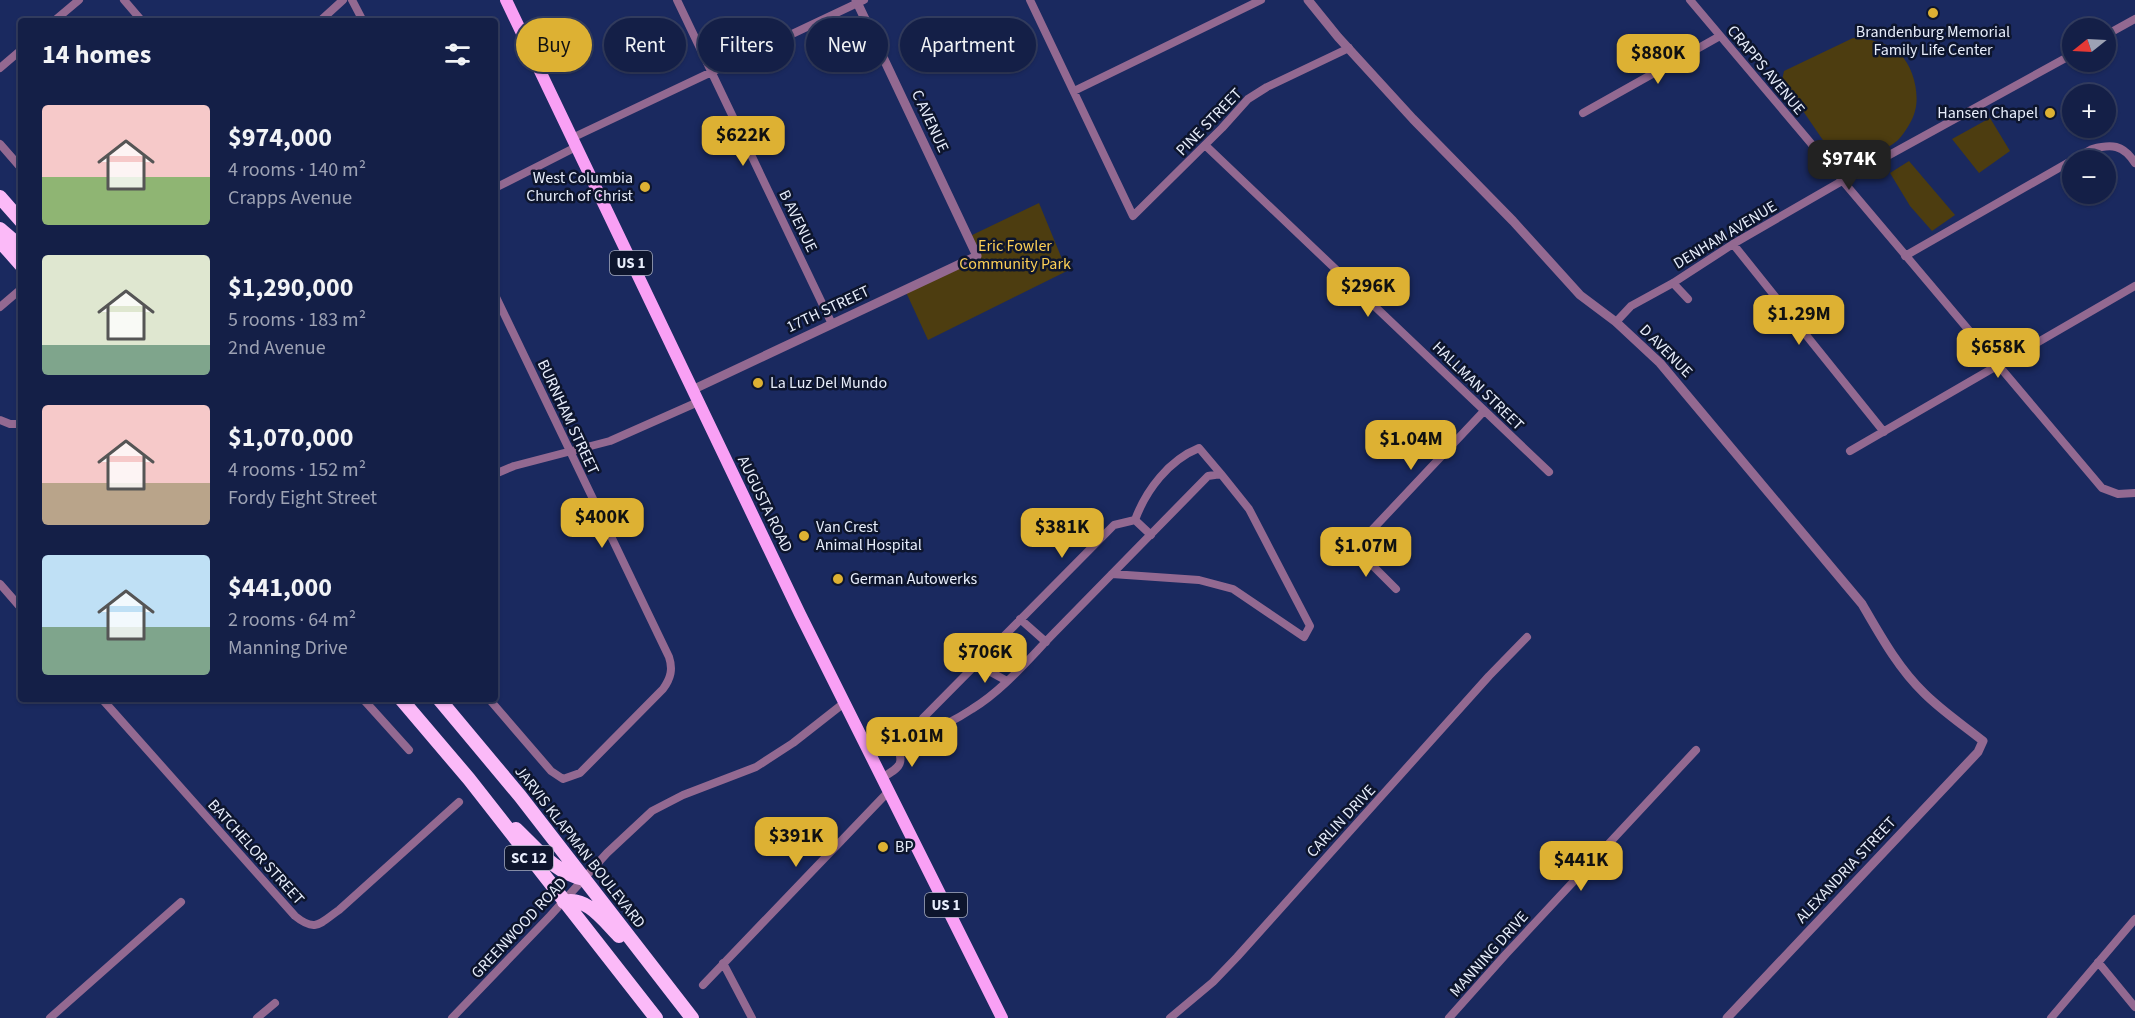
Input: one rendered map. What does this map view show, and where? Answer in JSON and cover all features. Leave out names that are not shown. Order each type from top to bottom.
[{"type":"highway","points":[[0,197],[18,218]]},
{"type":"highway","points":[[0,229],[18,244]]},
{"type":"highway","points":[[0,242],[18,262]]},
{"type":"highway","name":"SC 12","points":[[404,702],[482,796],[656,1018]]},
{"type":"highway","name":"JARVIS KLAPMAN BOULEVARD","points":[[442,702],[520,796],[692,1018]]},
{"type":"highway","points":[[482,796],[553,864],[565,873],[584,879]]},
{"type":"highway","points":[[564,902],[575,900],[585,904],[659,975]]},
{"type":"main road","name":"AUGUSTA ROAD","points":[[506,0],[844,703],[1002,1018]]},
{"type":"street","points":[[58,18],[79,0]]},
{"type":"street","points":[[124,0],[139,18]]},
{"type":"street","points":[[323,18],[343,0]]},
{"type":"street","points":[[352,0],[361,18]]},
{"type":"street","name":"B AVENUE","points":[[677,0],[698,44]]},
{"type":"street","points":[[1030,0],[1074,90],[1260,0]]},
{"type":"street","name":"D AVENUE","points":[[1308,0],[1413,119],[1555,266],[1580,295],[1616,322],[1660,363],[1862,604],[1887,646],[1912,681],[1937,706],[1983,741]]},
{"type":"street","name":"CRAPPS AVENUE","points":[[1690,0],[2102,488],[2118,494],[2135,493]]},
{"type":"street","points":[[794,32],[859,1]]},
{"type":"street","name":"C AVENUE","points":[[859,1],[977,256]]},
{"type":"street","points":[[2116,29],[2135,19]]},
{"type":"street","points":[[1583,113],[1720,36]]},
{"type":"street","name":"PINE STREET","points":[[1074,90],[1133,216],[1248,99],[1257,92],[1349,48]]},
{"type":"street","points":[[0,68],[18,53]]},
{"type":"street","name":"DENHAM AVENUE","points":[[1616,322],[1631,306],[1673,283],[1732,244],[2062,60]]},
{"type":"street","points":[[498,186],[574,142],[711,72]]},
{"type":"street","name":"B AVENUE","points":[[711,72],[832,324]]},
{"type":"street","points":[[0,144],[18,165]]},
{"type":"street","points":[[1905,256],[2092,149],[2107,144],[2125,151],[2135,163]]},
{"type":"street","name":"HALLMAN STREET","points":[[1205,145],[1549,472]]},
{"type":"street","points":[[1732,244],[1884,432]]},
{"type":"street","name":"17TH STREET","points":[[695,396],[832,324],[977,256]]},
{"type":"street","points":[[1673,283],[1688,299]]},
{"type":"street","points":[[1850,451],[2135,286]]},
{"type":"street","points":[[0,307],[18,292]]},
{"type":"street","name":"BURNHAM STREET","points":[[492,702],[551,771],[563,779],[580,773],[663,689],[671,674],[669,657],[498,301]]},
{"type":"street","points":[[498,473],[514,466],[620,436],[695,396]]},
{"type":"street","points":[[1396,589],[1355,549],[1484,411]]},
{"type":"street","points":[[0,420],[18,424]]},
{"type":"street","points":[[1112,574],[1199,580],[1233,589],[1304,637],[1310,626],[1249,509],[1199,448],[1186,453],[1157,480],[1141,504],[1135,520]]},
{"type":"street","points":[[867,749],[879,743],[918,736],[972,710],[998,691],[1208,476],[1221,474]]},
{"type":"street","points":[[1135,520],[1150,535]]},
{"type":"street","points":[[918,736],[923,718],[1114,525],[1135,520]]},
{"type":"street","points":[[0,584],[18,605]]},
{"type":"street","points":[[1020,619],[1046,642]]},
{"type":"street","name":"CARLIN DRIVE","points":[[1170,1018],[1213,982],[1237,957],[1489,676],[1527,637]]},
{"type":"street","points":[[975,664],[1007,681]]},
{"type":"street","name":"BATCHELOR STREET","points":[[105,702],[295,916],[306,925],[318,925],[339,910],[459,802]]},
{"type":"street","points":[[366,702],[409,750]]},
{"type":"street","name":"GREENWOOD ROAD","points":[[453,1018],[614,846],[659,806],[756,767],[793,743],[844,703]]},
{"type":"street","points":[[881,778],[898,769],[901,763],[895,741]]},
{"type":"street","name":"ALEXANDRIA STREET","points":[[1727,1018],[1978,752],[1983,741]]},
{"type":"street","name":"MANNING DRIVE","points":[[1449,1018],[1696,750]]},
{"type":"street","points":[[703,985],[888,792]]},
{"type":"street","points":[[50,1018],[181,902]]},
{"type":"street","points":[[2051,1018],[2135,919]]},
{"type":"street","points":[[2098,962],[2135,1007]]},
{"type":"street","points":[[723,963],[752,1018]]},
{"type":"street","points":[[257,1018],[275,1003]]},
{"type":"green space","points":[[1853,38],[1884,44],[1900,54],[1912,73],[1917,97],[1911,122],[1899,139],[1847,170],[1833,155],[1782,80],[1784,71]]},
{"type":"green space","points":[[1990,118],[2010,151],[1979,173],[1952,139]]},
{"type":"green space","points":[[1909,161],[1955,215],[1932,231],[1910,206],[1890,173]]},
{"type":"green space","name":"Eric Fowler Community Park","points":[[1039,203],[1067,271],[928,340],[905,290],[977,256],[968,237]]},
{"type":"place","name":"Brandenburg Memorial Family Life Center","points":[[1933,13]]},
{"type":"place","name":"Hansen Chapel","points":[[2050,113]]},
{"type":"place","name":"West Columbia Church of Christ","points":[[645,187]]},
{"type":"place","name":"La Luz Del Mundo","points":[[758,383]]},
{"type":"place","name":"Van Crest Animal Hospital","points":[[804,536]]},
{"type":"place","name":"German Autowerks","points":[[838,579]]},
{"type":"place","name":"BP","points":[[883,847]]}]
